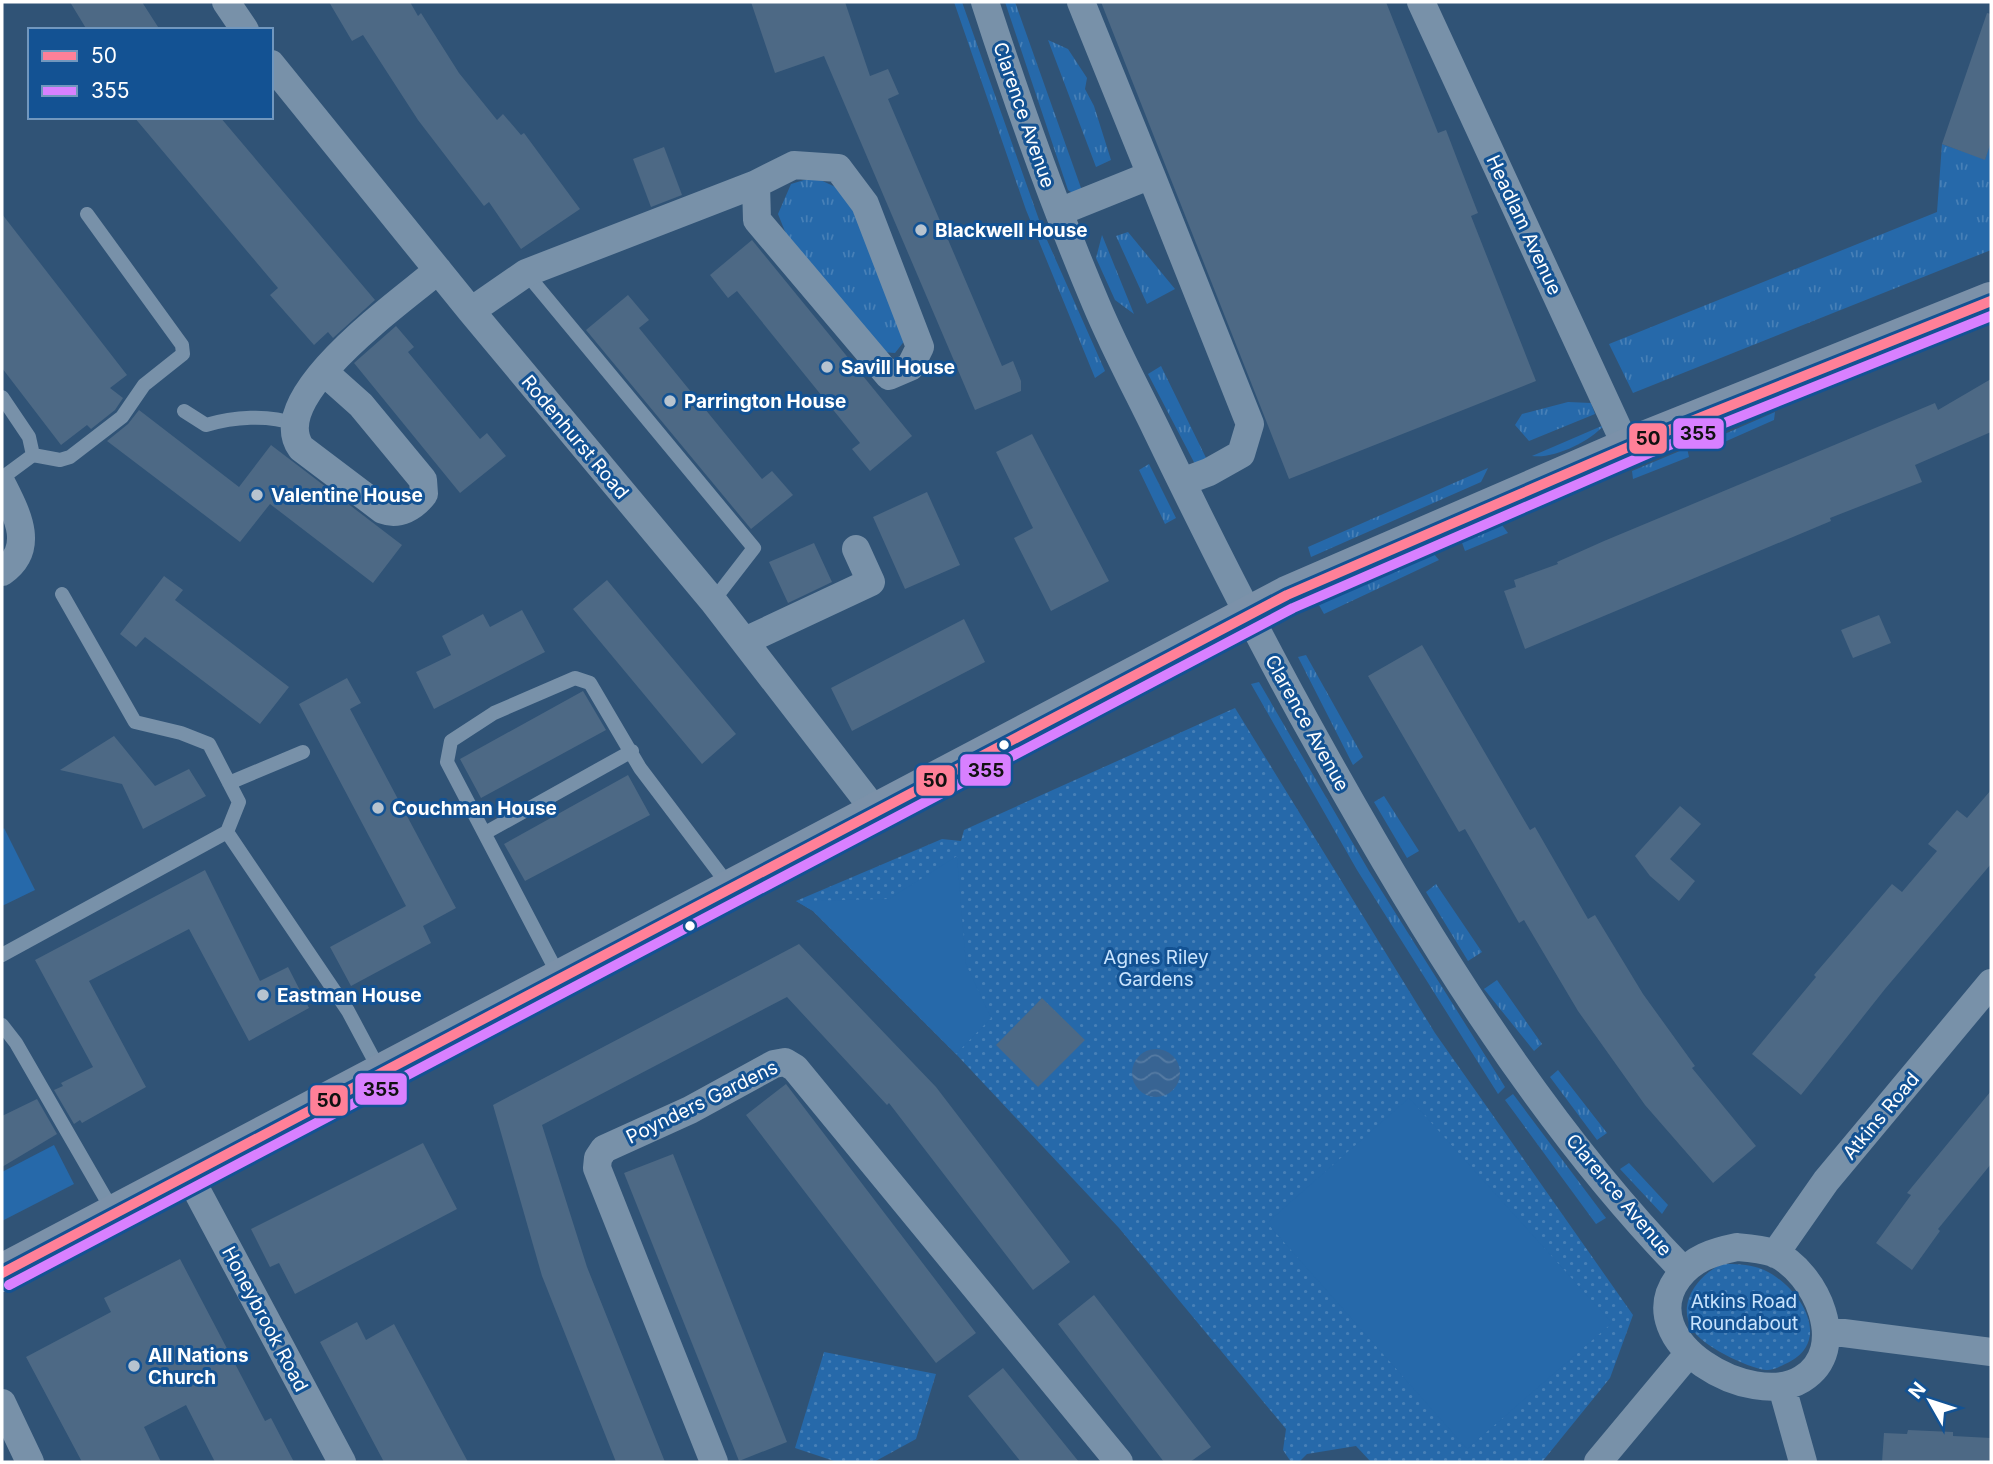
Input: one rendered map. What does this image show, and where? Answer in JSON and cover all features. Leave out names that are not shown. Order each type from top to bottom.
[{"type":"highway","points":[[2,1273],[559,976],[876,812],[1248,614],[1627,448],[1991,301]]},
{"type":"street","points":[[226,2],[244,28]]},
{"type":"street","name":"Clarence Avenue","points":[[985,2],[1059,212],[1116,347],[1248,614],[1354,809],[1419,918],[1489,1024],[1558,1121],[1683,1270]]},
{"type":"street","points":[[1081,2],[1250,424],[1241,454],[1209,472],[1182,482]]},
{"type":"street","name":"Headlam Avenue","points":[[1421,2],[1627,448]]},
{"type":"street","name":"Rodenhurst Road","points":[[273,66],[471,311],[713,601],[876,812]]},
{"type":"street","points":[[471,311],[526,273],[756,184],[794,164],[838,168],[866,204],[920,347],[910,367],[889,376],[757,220],[756,184]]},
{"type":"street","points":[[1059,212],[1151,174]]},
{"type":"street","points":[[324,372],[362,405],[423,480],[424,494],[402,512],[393,514],[383,510],[301,448],[294,434],[295,424],[304,396],[324,372],[363,332],[438,270]]},
{"type":"street","points":[[2,484],[13,506],[23,540],[9,565]]},
{"type":"street","points":[[745,641],[871,582],[856,549]]},
{"type":"street","name":"Atkins Road","points":[[1775,1254],[1826,1181],[1991,983]]},
{"type":"street","name":"Poynders Gardens","points":[[714,1462],[597,1168],[598,1158],[604,1149],[690,1110],[774,1064],[785,1062],[795,1068],[847,1130],[1119,1462]]},
{"type":"street","name":"Honeybrook Road","points":[[188,1176],[342,1462]]},
{"type":"street","points":[[1737,1247],[1775,1254],[1804,1282],[1821,1309],[1828,1331],[1824,1352],[1815,1368],[1801,1380],[1782,1387],[1764,1387],[1744,1382],[1706,1366],[1674,1337],[1667,1320],[1671,1287],[1683,1270],[1698,1258],[1737,1247]]},
{"type":"street","points":[[1828,1331],[1991,1352]]},
{"type":"street","points":[[1598,1462],[1689,1353]]},
{"type":"street","points":[[1782,1387],[1803,1462]]},
{"type":"street","points":[[2,1403],[30,1462]]},
{"type":"lane","points":[[2,478],[33,455],[60,460],[70,457],[122,417],[144,385],[183,354],[181,345],[88,214]]},
{"type":"lane","points":[[526,273],[754,548],[713,601]]},
{"type":"lane","points":[[2,397],[29,437],[33,455]]},
{"type":"lane","points":[[184,411],[206,425],[228,419],[282,419],[295,424]]},
{"type":"lane","points":[[2,955],[227,832],[239,802],[209,744],[181,733],[135,722],[62,594]]},
{"type":"lane","points":[[559,976],[447,762],[451,741],[494,713],[575,678],[590,683],[640,768],[730,887]]},
{"type":"lane","points":[[485,833],[632,751]]},
{"type":"lane","points":[[229,783],[303,752]]},
{"type":"lane","points":[[227,832],[348,1011],[380,1073]]},
{"type":"lane","points":[[2,1025],[16,1043],[115,1214]]},
{"type":"green space","points":[[954,2],[962,2],[1043,231],[1105,371],[1095,378],[1026,210]]},
{"type":"green space","points":[[1005,2],[1015,2],[1086,202],[1068,190]]},
{"type":"green space","points":[[1048,40],[1068,49],[1087,78],[1085,89],[1094,106],[1111,160],[1096,167]]},
{"type":"green space","points":[[1991,142],[1991,250],[1633,393],[1609,344],[1937,212],[1942,144],[1985,159]]},
{"type":"green space","points":[[814,177],[844,191],[909,335],[895,353],[882,352],[790,244],[778,214],[791,184]]},
{"type":"green space","points":[[1128,232],[1175,289],[1147,304],[1116,236]]},
{"type":"green space","points":[[1102,235],[1134,314],[1115,300],[1096,258]]},
{"type":"green space","points":[[1161,366],[1208,462],[1197,468],[1148,374]]},
{"type":"green space","points":[[1568,402],[1591,403],[1595,414],[1529,441],[1515,425],[1522,414]]},
{"type":"green space","points":[[1775,412],[1774,420],[1722,443],[1720,436]]},
{"type":"green space","points":[[1604,425],[1571,448],[1550,455],[1532,456]]},
{"type":"green space","points":[[1687,448],[1689,457],[1633,479],[1632,471]]},
{"type":"green space","points":[[1149,464],[1176,518],[1165,524],[1139,470]]},
{"type":"green space","points":[[1488,468],[1481,482],[1311,557],[1308,547]]},
{"type":"green space","points":[[1502,525],[1508,533],[1465,551],[1461,540]]},
{"type":"green space","points":[[1433,553],[1439,560],[1324,614],[1319,605]]},
{"type":"green space","points":[[1306,655],[1363,757],[1353,765],[1298,657]]},
{"type":"green space","points":[[1259,682],[1369,871],[1505,1087],[1498,1094],[1357,870],[1251,684]]},
{"type":"green space","name":"Agnes Riley Gardens","points":[[1235,708],[1435,1033],[1633,1315],[1610,1378],[1542,1462],[1371,1462],[1356,1446],[1307,1454],[1299,1462],[1291,1462],[1283,1450],[1286,1429],[1119,1228],[956,1054],[813,911],[796,901],[942,839],[961,841],[964,830]]},
{"type":"green space","points":[[1384,796],[1419,851],[1407,858],[1374,802]]},
{"type":"green space","points":[[4,828],[35,890],[2,906],[2,830]]},
{"type":"green space","points":[[957,856],[966,964],[991,1018],[956,1054],[813,911],[796,901],[889,899]]},
{"type":"green space","points":[[1436,884],[1482,952],[1468,961],[1426,892]]},
{"type":"green space","points":[[1497,980],[1542,1044],[1534,1051],[1484,989]]},
{"type":"green space","points":[[1558,1070],[1607,1133],[1597,1140],[1550,1077]]},
{"type":"green space","points":[[1513,1094],[1606,1218],[1596,1224],[1505,1100]]},
{"type":"green space","points":[[1409,1098],[1612,1323],[1467,1449],[1267,1223]]},
{"type":"green space","points":[[54,1145],[74,1184],[2,1221],[2,1172]]},
{"type":"green space","points":[[1629,1163],[1668,1205],[1662,1214],[1620,1169]]},
{"type":"green space","name":"Atkins Road Roundabout","points":[[1722,1264],[1759,1268],[1772,1274],[1796,1296],[1805,1310],[1809,1338],[1804,1350],[1791,1361],[1772,1369],[1758,1368],[1714,1348],[1692,1329],[1687,1309],[1693,1290],[1706,1275]]},
{"type":"green space","points":[[824,1352],[936,1374],[916,1439],[874,1462],[837,1462],[795,1448]]},
{"type":"water","points":[[1156,1049],[1173,1056],[1180,1073],[1173,1090],[1156,1097],[1139,1090],[1132,1073],[1139,1056]]},
{"type":"building","points":[[70,2],[142,2],[159,28],[86,28]]},
{"type":"building","points":[[329,2],[410,2],[418,16],[421,13],[459,73],[497,120],[503,114],[521,135],[524,133],[580,209],[521,249],[489,202],[484,206],[418,120],[363,35],[352,41]]},
{"type":"building","name":"Blackwell House","points":[[751,2],[845,2],[870,76],[888,69],[899,94],[888,99],[1002,366],[1013,361],[1021,381],[1021,391],[975,410],[824,56],[775,73]]},
{"type":"building","points":[[1101,2],[1386,2],[1438,133],[1446,130],[1478,213],[1471,216],[1536,381],[1289,479]]},
{"type":"building","points":[[1987,13],[1991,14],[1991,142],[1985,160],[1942,144]]},
{"type":"building","points":[[136,119],[222,119],[375,300],[333,338],[328,332],[314,345],[270,295],[278,288]]},
{"type":"building","points":[[664,147],[682,195],[651,207],[633,159]]},
{"type":"building","points":[[2,214],[127,375],[110,388],[123,398],[115,410],[91,429],[87,425],[61,445],[2,368]]},
{"type":"building","name":"Savill House","points":[[752,240],[912,436],[870,471],[852,449],[860,443],[737,291],[728,298],[710,275]]},
{"type":"building","name":"Parrington House","points":[[628,295],[649,320],[639,328],[762,479],[772,471],[793,495],[751,529],[586,330]]},
{"type":"building","points":[[396,326],[414,347],[408,352],[480,439],[487,433],[506,456],[460,493],[354,363]]},
{"type":"building","points":[[1991,379],[1991,432],[1915,465],[1922,482],[1830,518],[1831,521],[1525,649],[1504,591],[1516,587],[1514,580],[1558,564],[1557,562],[1604,541],[1935,403],[1938,410]]},
{"type":"building","name":"Valentine House","points":[[139,410],[239,487],[271,445],[402,545],[373,583],[270,504],[240,542],[107,441],[128,424]]},
{"type":"building","points":[[1032,434],[1109,581],[1051,611],[1014,538],[1033,528],[996,452]]},
{"type":"building","points":[[927,492],[960,565],[905,589],[873,517]]},
{"type":"building","points":[[814,543],[832,582],[788,603],[769,562]]},
{"type":"building","points":[[164,576],[183,590],[175,600],[289,687],[260,724],[145,637],[136,647],[120,634]]},
{"type":"building","points":[[607,580],[736,734],[702,764],[573,609]]},
{"type":"building","points":[[522,610],[545,652],[434,709],[416,672],[451,655],[442,636],[483,614],[490,627]]},
{"type":"building","points":[[1879,615],[1891,643],[1853,658],[1841,630]]},
{"type":"building","points":[[964,619],[985,662],[852,731],[831,688]]},
{"type":"building","points":[[1422,645],[1530,830],[1535,827],[1588,919],[1595,915],[1643,994],[1695,1066],[1692,1068],[1756,1146],[1713,1183],[1645,1105],[1578,1011],[1524,920],[1519,923],[1465,829],[1459,832],[1368,676]]},
{"type":"building","name":"Couchman House","points":[[347,678],[361,703],[350,709],[456,908],[423,926],[431,943],[351,986],[330,947],[406,906],[299,704]]},
{"type":"building","points":[[583,691],[606,730],[481,798],[460,759]]},
{"type":"building","points":[[114,736],[155,786],[189,769],[206,796],[143,829],[122,784],[60,770]]},
{"type":"building","points":[[628,775],[650,815],[525,881],[504,844]]},
{"type":"building","points":[[1991,790],[1991,864],[1885,989],[1801,1095],[1752,1054],[1816,977],[1814,975],[1892,884],[1902,892],[1937,851],[1928,844],[1957,810],[1967,818]]},
{"type":"building","points":[[1680,806],[1701,824],[1670,859],[1695,881],[1679,901],[1650,876],[1635,856]]},
{"type":"building","name":"Eastman House","points":[[205,870],[260,981],[288,967],[309,1008],[249,1041],[189,929],[89,981],[146,1087],[82,1123],[80,1120],[74,1124],[54,1090],[63,1086],[61,1083],[93,1067],[35,960]]},
{"type":"building","points":[[799,944],[936,1087],[1070,1262],[1033,1290],[889,1103],[887,1105],[787,997],[542,1125],[587,1267],[665,1462],[616,1462],[542,1276],[493,1105]]},
{"type":"building","points":[[1042,998],[1085,1040],[1038,1087],[996,1045]]},
{"type":"building","points":[[786,1084],[976,1333],[936,1363],[746,1115]]},
{"type":"building","points":[[1991,1091],[1991,1164],[1938,1229],[1940,1231],[1912,1270],[1876,1243],[1911,1195],[1907,1193]]},
{"type":"building","points":[[37,1099],[57,1134],[2,1167],[2,1116]]},
{"type":"building","points":[[423,1143],[457,1209],[295,1294],[279,1263],[270,1267],[251,1229]]},
{"type":"building","points":[[673,1154],[787,1442],[739,1461],[624,1173]]},
{"type":"building","name":"All Nations Church","points":[[180,1259],[265,1421],[271,1418],[294,1462],[215,1462],[186,1405],[144,1427],[161,1462],[82,1462],[26,1357],[111,1312],[104,1298]]},
{"type":"building","points":[[1094,1295],[1211,1447],[1190,1462],[1164,1462],[1058,1324]]},
{"type":"building","points":[[357,1322],[366,1340],[394,1324],[468,1462],[384,1462],[320,1342]]},
{"type":"building","points":[[1003,1368],[1079,1462],[1021,1462],[968,1396]]},
{"type":"building","points":[[1908,1430],[1953,1432],[1953,1436],[1991,1438],[1991,1462],[1882,1462],[1884,1433],[1907,1434]]},
{"type":"transit line","name":"50","points":[[2,1273],[1287,595],[1647,439],[1991,301]]},
{"type":"transit line","name":"355","points":[[9,1285],[1293,608],[1652,452],[1991,316]]},
{"type":"place","name":"Blackwell House","points":[[921,230]]},
{"type":"place","name":"Savill House","points":[[827,367]]},
{"type":"place","name":"Parrington House","points":[[670,401]]},
{"type":"place","name":"Valentine House","points":[[257,495]]},
{"type":"place","name":"Couchman House","points":[[378,808]]},
{"type":"place","name":"Eastman House","points":[[263,995]]},
{"type":"place","name":"All Nations Church","points":[[134,1366]]}]
